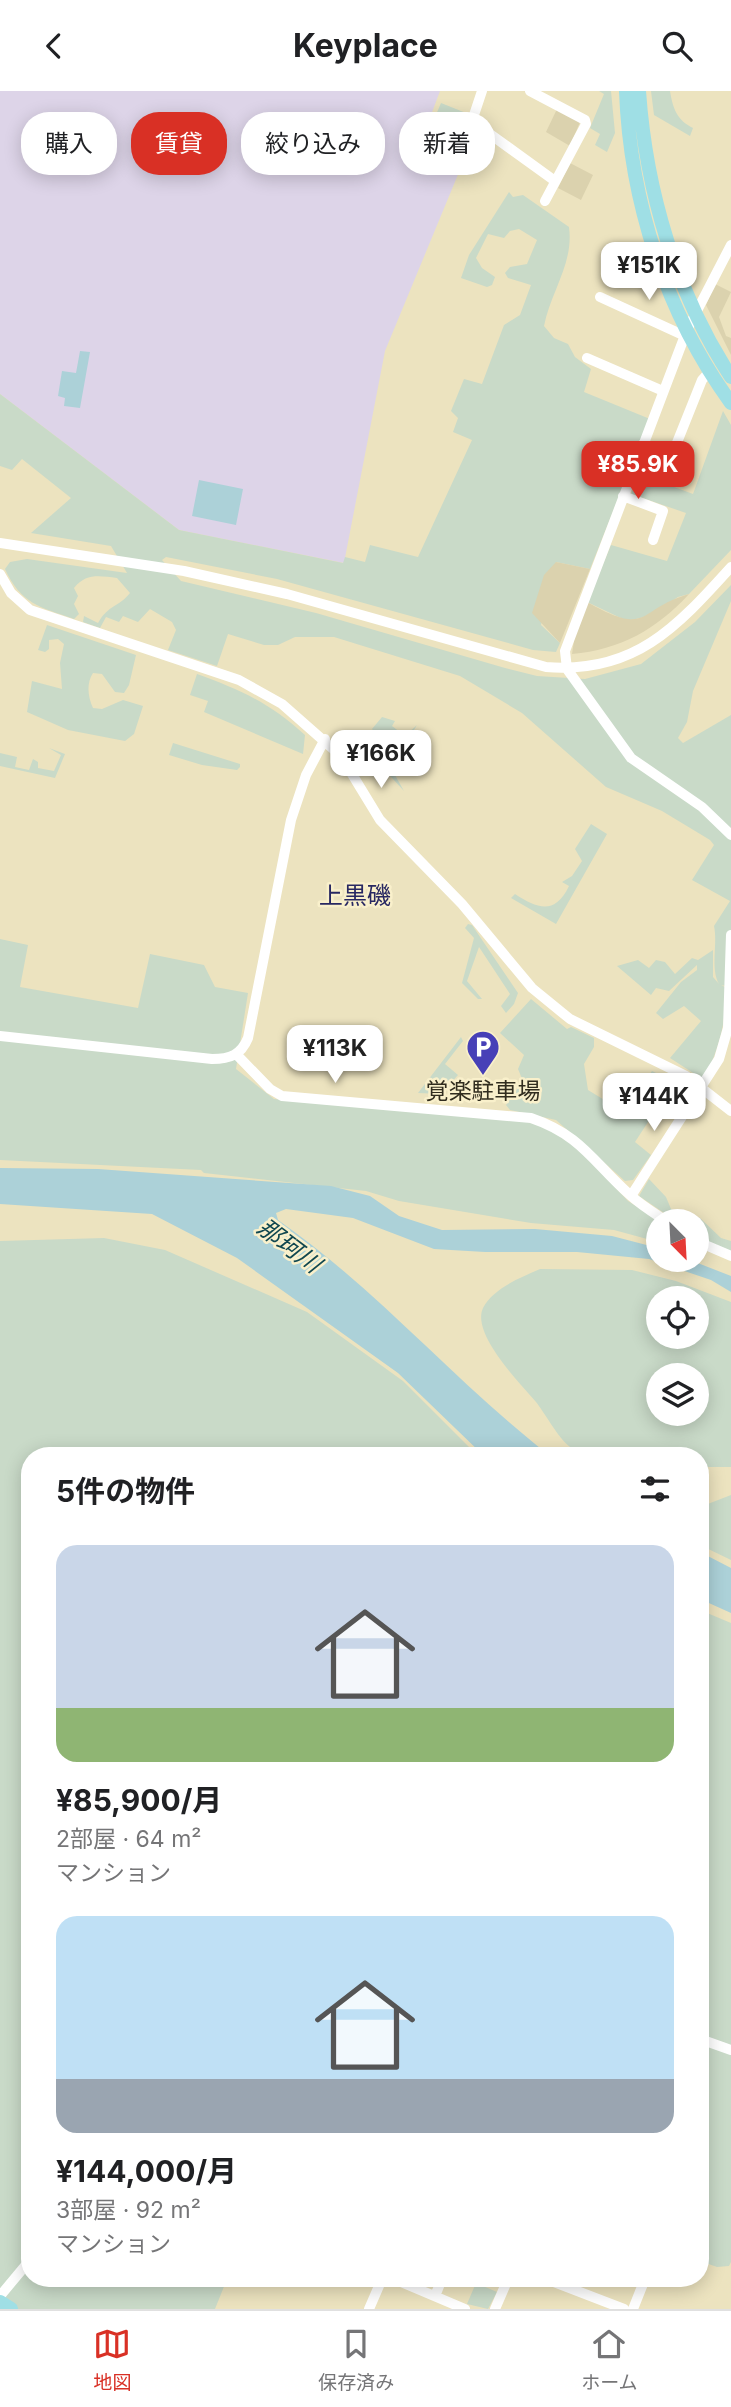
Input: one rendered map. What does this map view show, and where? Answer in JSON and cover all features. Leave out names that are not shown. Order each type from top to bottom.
[{"type":"main road","points":[[626,91],[630,139],[648,233],[686,333],[731,403]]},
{"type":"main road","points":[[639,91],[643,137],[654,191],[674,260],[695,313],[731,377]]},
{"type":"main road","points":[[0,2302],[11,2309]]},
{"type":"street","points":[[473,112],[482,91]]},
{"type":"street","points":[[530,91],[585,120],[586,124],[545,201]]},
{"type":"street","points":[[495,137],[555,181]]},
{"type":"street","points":[[731,245],[686,333],[567,642],[567,669],[631,758],[702,807],[731,835]]},
{"type":"street","points":[[600,297],[686,333]]},
{"type":"street","points":[[587,358],[663,391]]},
{"type":"street","points":[[667,468],[702,380],[710,371]]},
{"type":"street","points":[[643,444],[673,455]]},
{"type":"street","points":[[623,496],[663,512],[653,540]]},
{"type":"street","points":[[0,543],[195,573],[335,606],[546,667],[567,669],[597,667],[643,649],[682,619],[731,567]]},
{"type":"street","points":[[0,574],[11,593],[30,610],[239,680],[282,704],[325,739],[351,768],[380,820],[462,904],[532,988],[570,1019],[670,1066],[703,1087],[731,1111]]},
{"type":"street","points":[[0,1036],[212,1059],[237,1055],[248,1038],[297,797],[325,739]]},
{"type":"street","points":[[631,1196],[703,1087],[725,1044],[731,935]]},
{"type":"street","points":[[237,1055],[270,1089],[282,1096],[531,1118],[559,1128],[575,1139],[631,1196],[649,1209]]},
{"type":"street","points":[[709,1247],[731,1256]]},
{"type":"street","points":[[709,2042],[731,2050]]},
{"type":"street","points":[[0,2296],[21,2271]]},
{"type":"street","points":[[369,2309],[379,2287]]},
{"type":"street","points":[[413,2287],[465,2309]]},
{"type":"street","points":[[435,2296],[439,2287]]},
{"type":"street","points":[[495,2309],[505,2287]]},
{"type":"street","points":[[567,2287],[624,2309]]},
{"type":"street","points":[[633,2309],[642,2287]]},
{"type":"shaded area","points":[[0,91],[440,91],[432,112],[399,112],[399,175],[458,175],[385,351],[344,563],[179,530],[0,394]]},
{"type":"green space","points":[[599,91],[611,91],[615,133],[607,152],[595,145],[600,134],[590,128],[604,94]]},
{"type":"green space","points":[[651,91],[670,91],[677,113],[693,128],[690,136],[654,115]]},
{"type":"green space","points":[[441,103],[464,112],[437,112]]},
{"type":"green space","points":[[509,192],[513,197],[523,195],[569,227],[570,240],[565,265],[544,326],[554,338],[568,344],[575,357],[591,369],[584,392],[650,419],[590,569],[556,562],[541,625],[560,643],[556,652],[533,650],[277,579],[166,557],[162,560],[181,581],[316,613],[537,676],[585,679],[641,664],[695,622],[731,585],[731,601],[693,691],[687,722],[678,738],[683,743],[731,715],[731,987],[721,985],[725,987],[723,1024],[718,1046],[704,1080],[670,1058],[701,1021],[684,1006],[663,1019],[656,1013],[681,982],[697,970],[697,965],[669,991],[656,988],[651,995],[617,966],[638,960],[649,968],[656,960],[665,962],[675,974],[692,958],[698,960],[713,950],[713,977],[719,984],[715,971],[714,926],[730,901],[692,880],[714,845],[710,840],[662,811],[606,787],[522,713],[460,676],[334,637],[295,637],[278,645],[264,645],[228,634],[217,666],[168,650],[176,630],[172,622],[150,609],[138,622],[123,616],[119,622],[106,617],[100,628],[83,622],[84,616],[98,623],[106,612],[130,593],[117,578],[93,577],[79,583],[74,588],[78,596],[74,604],[79,614],[74,619],[33,603],[18,590],[5,569],[10,562],[27,559],[127,573],[111,546],[31,533],[71,498],[22,459],[12,470],[0,466],[0,394],[179,530],[343,563],[345,557],[365,562],[370,545],[418,557],[472,440],[453,432],[458,418],[451,411],[464,379],[482,384],[504,325],[520,315],[531,285],[508,278],[505,273],[510,267],[527,264],[537,240],[519,229],[510,231],[504,238],[488,234],[476,258],[482,268],[495,277],[492,285],[487,287],[461,278],[469,255]]},
{"type":"green space","points":[[723,411],[731,425],[731,550],[689,594],[678,597],[649,616],[627,621],[587,602],[611,545],[667,561],[686,513],[631,494],[639,474],[693,494]]},
{"type":"green space","points":[[47,625],[136,655],[129,685],[124,693],[115,692],[102,674],[93,673],[89,686],[93,708],[102,709],[123,700],[143,706],[134,734],[125,741],[68,730],[27,712],[32,681],[62,689],[60,663],[64,644],[58,639],[49,640],[49,649],[45,652],[38,650]]},
{"type":"green space","points":[[197,674],[241,692],[280,714],[305,735],[303,754],[204,712],[208,701],[190,695]]},
{"type":"green space","points":[[382,717],[395,721],[392,726],[405,736],[417,725],[414,730],[417,745],[391,768],[404,791],[371,755],[372,749],[383,749],[389,757],[396,758],[408,742],[394,738],[388,744],[383,743],[372,729]]},
{"type":"green space","points":[[173,743],[240,764],[240,767],[237,770],[202,765],[169,755]]},
{"type":"green space","points":[[49,748],[65,754],[55,778],[0,766],[0,753],[17,757],[15,767],[29,770],[33,759],[38,762],[38,768],[54,771],[61,755]]},
{"type":"green space","points":[[591,824],[607,834],[556,924],[511,898],[515,894],[539,906],[558,902],[569,886],[562,882],[572,876],[582,861],[575,849]]},
{"type":"green space","points":[[468,924],[472,925],[518,993],[514,1004],[506,1013],[501,1006],[510,994],[479,947],[467,981],[482,999],[478,999],[462,983],[474,938],[465,928]]},
{"type":"green space","points":[[0,939],[28,945],[20,987],[138,1008],[150,954],[204,965],[215,987],[248,993],[236,1069],[274,1099],[525,1121],[555,1130],[574,1144],[628,1201],[646,1212],[646,1239],[614,1230],[531,1223],[399,1201],[366,1191],[204,1173],[201,1170],[0,1160]]},
{"type":"green space","points":[[531,999],[567,1029],[571,1027],[594,1038],[594,1047],[584,1064],[588,1090],[624,1112],[652,1071],[674,1082],[635,1142],[651,1155],[633,1180],[625,1181],[556,1120],[510,1110],[506,1105],[523,1081],[518,1069],[524,1055],[500,1033]]},
{"type":"green space","points":[[461,1037],[463,1041],[445,1064],[458,1075],[441,1094],[418,1093]]},
{"type":"green space","points":[[649,1179],[666,1197],[671,1209],[658,1209],[639,1196]]},
{"type":"green space","points":[[709,1227],[721,1238],[731,1241],[731,1253],[709,1242]]},
{"type":"green space","points":[[104,1238],[165,1250],[307,1312],[403,1381],[469,1447],[21,1447],[21,2287],[224,2287],[215,2309],[0,2309],[0,1241]]},
{"type":"green space","points":[[540,1269],[632,1270],[689,1286],[646,1286],[646,1349],[709,1349],[709,1294],[731,1302],[731,1467],[709,1467],[709,1447],[571,1447],[490,1344],[481,1319],[483,1308],[508,1284]]},
{"type":"green space","points":[[731,1495],[731,1560],[709,1549],[709,1504]]},
{"type":"green space","points":[[709,1614],[731,1623],[731,2262],[729,2266],[709,2264]]},
{"type":"green space","points":[[474,2287],[485,2287],[497,2292],[488,2309],[467,2304]]},
{"type":"sand","points":[[557,109],[580,122],[570,146],[546,132]]},
{"type":"sand","points":[[570,163],[593,175],[581,200],[558,188]]},
{"type":"sand","points":[[715,284],[731,292],[719,317],[726,336],[731,338],[731,355],[706,305]]},
{"type":"sand","points":[[556,562],[590,569],[560,643],[532,613],[544,575]]},
{"type":"sand","points":[[689,594],[664,618],[636,636],[606,648],[572,654],[575,634],[587,602],[608,613],[633,619]]},
{"type":"water","points":[[80,351],[90,352],[80,408],[64,406],[65,398],[58,396],[62,371],[76,373]]},
{"type":"water","points":[[199,480],[243,489],[236,525],[192,516]]},
{"type":"water","name":"那珂川","points":[[0,1168],[98,1169],[331,1186],[370,1196],[399,1216],[442,1230],[535,1229],[612,1236],[646,1245],[646,1259],[577,1252],[434,1249],[353,1218],[286,1209],[276,1213],[278,1220],[383,1305],[481,1398],[539,1447],[475,1447],[398,1373],[237,1258],[152,1214],[0,1204]]},
{"type":"water","points":[[709,1267],[731,1276],[731,1292],[711,1280],[687,1272],[709,1272]]},
{"type":"water","points":[[709,1557],[731,1568],[731,1613],[709,1603]]},
{"type":"place","name":"覚楽駐車場","points":[[483,1077]]},
{"type":"district","name":"上黒磯","points":[[355,896]]}]
